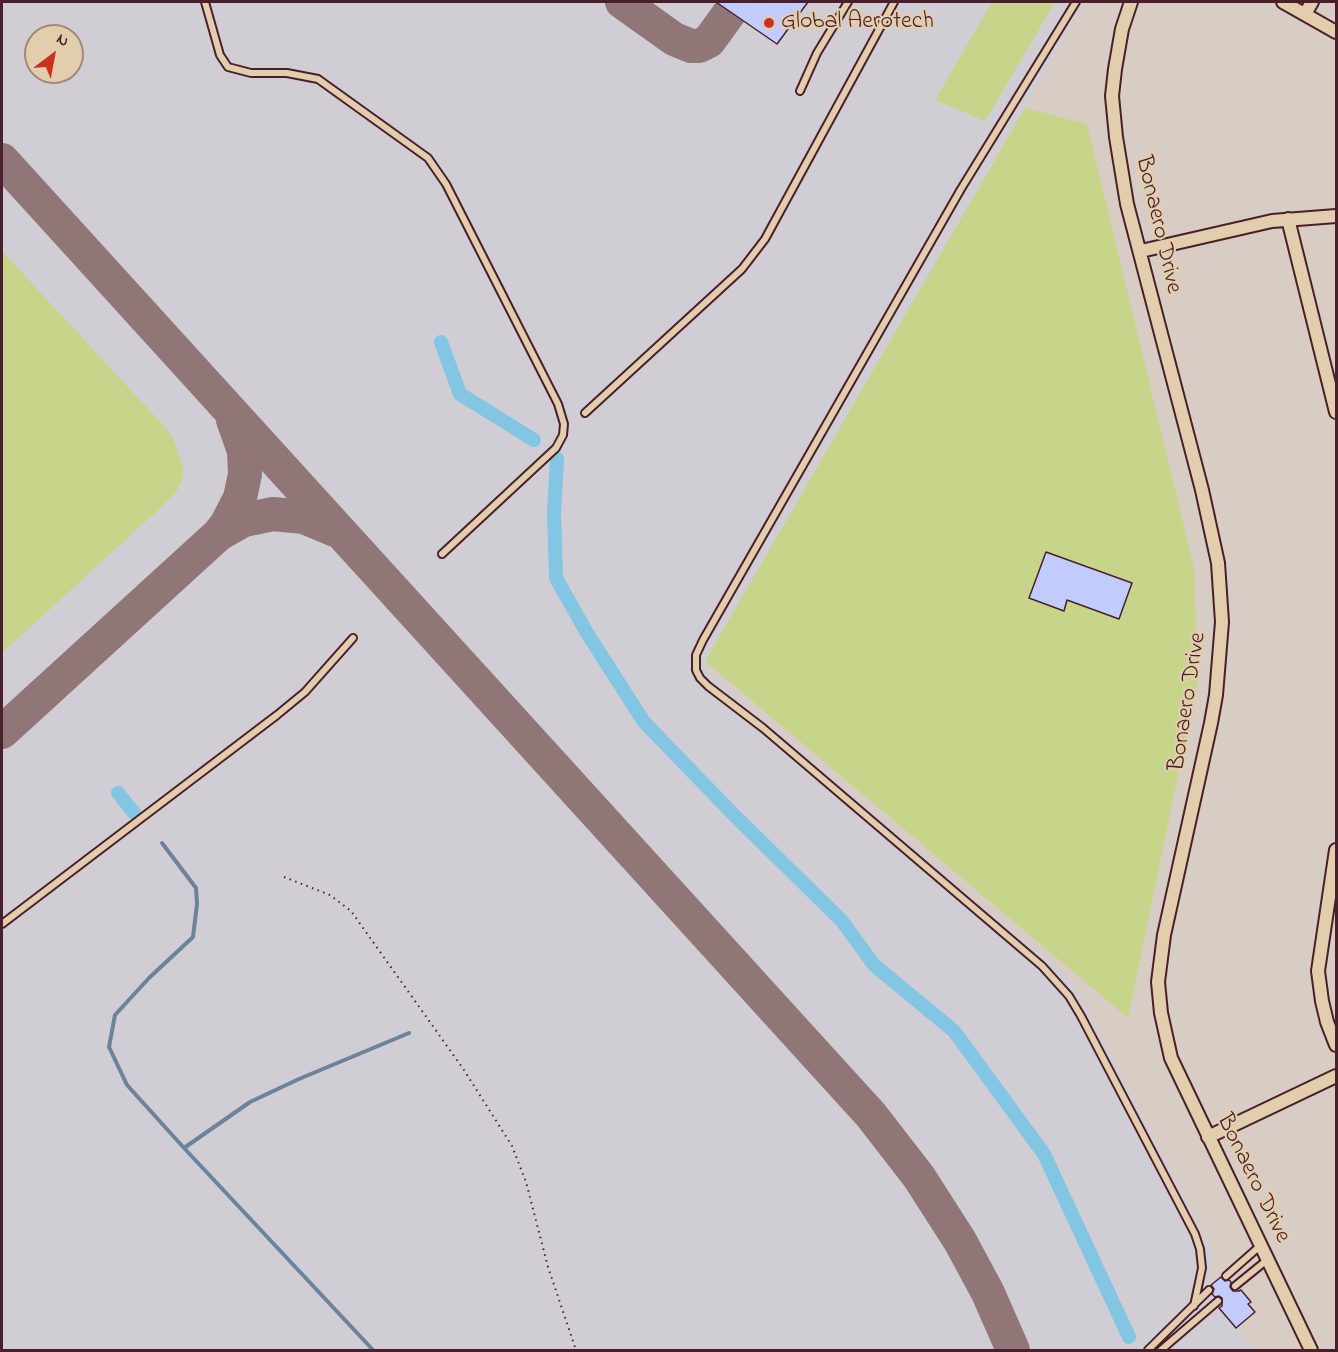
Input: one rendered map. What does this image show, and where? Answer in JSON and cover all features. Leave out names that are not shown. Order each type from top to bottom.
[{"type":"street","name":"Bonaero Drive","points":[[1131,2],[1122,29],[1115,69],[1113,115],[1127,204],[1202,490],[1220,574],[1222,622],[1215,702],[1164,935],[1158,982],[1162,1021],[1168,1050],[1311,1350]]},
{"type":"street","points":[[1284,2],[1336,32]]},
{"type":"street","points":[[1305,14],[1312,2]]},
{"type":"street","points":[[1141,251],[1288,219],[1336,216]]},
{"type":"street","points":[[1288,219],[1336,412]]},
{"type":"street","points":[[1336,850],[1318,971],[1322,1002],[1336,1045]]},
{"type":"street","points":[[1208,1137],[1336,1076]]},
{"type":"lane","points":[[205,2],[220,55],[228,68],[251,73],[287,72],[318,80],[428,158],[446,184],[558,404],[564,424],[563,435],[556,448],[442,554]]},
{"type":"lane","points":[[800,91],[817,53],[848,2]]},
{"type":"lane","points":[[585,413],[742,269],[765,239],[894,2]]},
{"type":"lane","points":[[1076,2],[961,189],[703,640],[696,655],[696,670],[708,686],[790,751],[1042,966],[1063,988],[1082,1016],[1195,1234],[1202,1268],[1194,1306]]},
{"type":"lane","points":[[2,924],[305,692],[353,638]]},
{"type":"lane","points":[[1226,1276],[1261,1245]]},
{"type":"lane","points":[[1235,1286],[1268,1259]]},
{"type":"lane","points":[[1148,1350],[1209,1290]]},
{"type":"lane","points":[[1161,1350],[1218,1300]]},
{"type":"path","points":[[284,877],[330,895],[351,911],[464,1070],[512,1146],[526,1182],[548,1267],[576,1350]]},
{"type":"shaded area","points":[[2,2],[1085,2],[705,663],[709,672],[1067,977],[1079,994],[1213,1252],[1208,1288],[1222,1306],[1219,1309],[1235,1328],[1238,1326],[1254,1350],[2,1350]]},
{"type":"green space","points":[[992,2],[1055,2],[985,121],[935,100]]},
{"type":"green space","points":[[1025,108],[1087,124],[1194,568],[1198,678],[1128,1018],[705,661]]},
{"type":"green space","points":[[2,251],[163,425],[174,440],[183,467],[183,477],[177,491],[158,510],[2,653]]},
{"type":"building","name":"Global Aerotech","points":[[716,2],[808,2],[777,44]]},
{"type":"building","points":[[1046,552],[1132,583],[1119,619],[1067,600],[1064,611],[1029,598]]},
{"type":"building","points":[[1221,1277],[1231,1282],[1230,1287],[1233,1291],[1241,1290],[1251,1302],[1248,1304],[1255,1312],[1236,1328],[1219,1308],[1222,1306],[1222,1298],[1212,1294],[1214,1289],[1211,1285]]},
{"type":"waterway","points":[[441,342],[460,394],[534,440]]},
{"type":"waterway","points":[[557,459],[554,512],[556,578],[587,633],[644,722],[842,921],[874,965],[954,1031],[1044,1154],[1129,1337]]},
{"type":"waterway","points":[[118,793],[134,813]]},
{"type":"waterway","points":[[162,843],[196,888],[197,904],[193,937],[149,978],[115,1015],[109,1047],[127,1085],[184,1148],[250,1102],[409,1033]]},
{"type":"waterway","points":[[184,1148],[373,1350]]},
{"type":"taxiway","points":[[622,2],[674,39],[691,46],[699,46],[709,41],[730,12]]},
{"type":"taxiway","points":[[2,160],[871,1115],[919,1177],[960,1241],[988,1293],[1013,1350]]},
{"type":"taxiway","points":[[2,732],[219,534],[226,525],[240,498],[245,474],[244,451],[233,420]]},
{"type":"taxiway","points":[[219,534],[244,520],[273,514],[304,517],[335,530]]},
{"type":"place","name":"Global Aerotech","points":[[769,23]]}]
